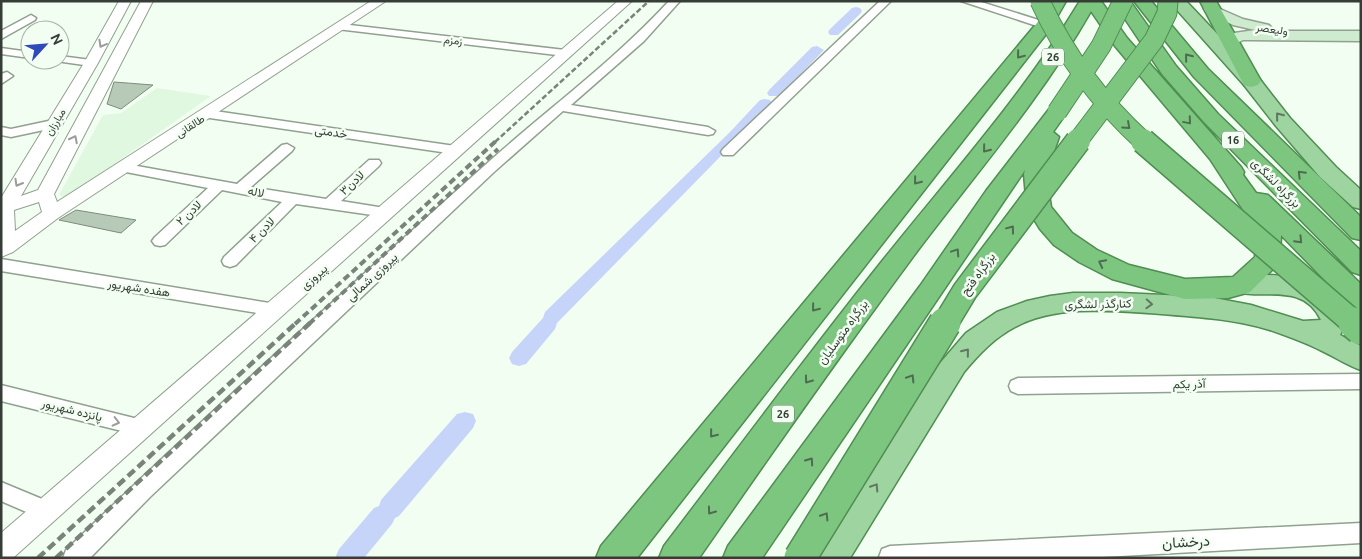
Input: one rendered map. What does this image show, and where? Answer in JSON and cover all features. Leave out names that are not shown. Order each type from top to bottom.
[{"type":"highway","points":[[614,558],[1042,13],[1058,1]]},
{"type":"highway","name":"بزرگراه متوسلیان","points":[[677,558],[888,271],[1016,111],[1076,24],[1088,1]]},
{"type":"highway","points":[[1092,1],[1121,42],[1221,160],[1361,300]]},
{"type":"highway","points":[[741,558],[929,293],[994,196],[1057,112],[1101,46],[1122,1]]},
{"type":"highway","name":"بزرگراه لشگری","points":[[1122,1],[1169,70],[1211,118],[1361,266]]},
{"type":"highway","name":"بزرگراه لشگری","points":[[1142,1],[1200,73],[1361,232]]},
{"type":"highway","points":[[1163,1],[1215,63],[1271,144]]},
{"type":"highway","name":"بزرگراه فتح","points":[[800,558],[964,291],[1154,40],[1167,13],[1168,1]]},
{"type":"highway","points":[[1210,5],[1251,81]]},
{"type":"highway","points":[[1042,13],[1070,62],[1118,118],[1361,329]]},
{"type":"highway","points":[[1057,112],[1035,174],[1039,208],[1063,239],[1088,256],[1121,272],[1185,289],[1228,288],[1241,285],[1266,260],[1270,236],[1265,224],[1221,160]]},
{"type":"main road","points":[[1177,1],[1251,81],[1309,150],[1361,202]]},
{"type":"main road","name":"ولیعصر","points":[[1210,5],[1238,22],[1258,28],[1337,36]]},
{"type":"main road","name":"ولیعصر","points":[[1230,42],[1239,36],[1250,34],[1361,36]]},
{"type":"main road","points":[[1241,285],[1287,284],[1304,289],[1320,301],[1334,316],[1334,322],[1329,330],[1302,331]]},
{"type":"main road","name":"کنارگذر لشگری","points":[[831,558],[935,393],[967,348],[987,331],[1019,314],[1056,306],[1083,303],[1146,303],[1216,308],[1302,331],[1361,359]]},
{"type":"street","name":"مبارزان","points":[[5,207],[91,63],[125,1]]},
{"type":"street","name":"مبارزان","points":[[45,194],[147,1]]},
{"type":"street","name":"طالقانی","points":[[3,249],[52,214],[126,168],[380,1]]},
{"type":"street","name":"پیروزی","points":[[1,551],[626,1]]},
{"type":"street","name":"پیروزی شمالی","points":[[74,558],[151,483],[467,189],[640,38],[675,1]]},
{"type":"street","points":[[728,152],[886,1]]},
{"type":"street","points":[[966,1],[1042,13]]},
{"type":"street","points":[[1,36],[31,18]]},
{"type":"street","name":"زمزم","points":[[341,27],[565,53]]},
{"type":"street","points":[[1,51],[20,54]]},
{"type":"street","points":[[70,60],[91,63]]},
{"type":"street","points":[[559,107],[708,131]]},
{"type":"street","name":"خدمتی","points":[[208,114],[455,150]]},
{"type":"street","points":[[4,134],[53,124]]},
{"type":"street","points":[[240,189],[287,148]]},
{"type":"street","name":"لادن۳","points":[[330,204],[374,163]]},
{"type":"street","name":"لاله","points":[[126,168],[293,199],[386,212]]},
{"type":"street","name":"لادن ۲","points":[[160,241],[219,185]]},
{"type":"street","points":[[3,249],[5,207],[45,194],[52,214]]},
{"type":"street","name":"لادن ۴","points":[[230,261],[293,199]]},
{"type":"street","name":"هفده شهریور","points":[[1,265],[276,310]]},
{"type":"street","name":"آذر یکم","points":[[1018,386],[1361,381]]},
{"type":"street","name":"پانزده شهریور","points":[[1,393],[142,428]]},
{"type":"street","points":[[1,491],[47,511]]},
{"type":"street","name":"درخشان","points":[[890,558],[1361,533]]},
{"type":"shaded area","points":[[157,88],[211,96],[66,198],[59,195],[103,115],[121,113]]},
{"type":"building","points":[[114,82],[153,85],[121,109],[107,104]]},
{"type":"building","points":[[76,210],[136,220],[121,233],[59,220]]},
{"type":"waterway","points":[[834,32],[856,11]]},
{"type":"waterway","points":[[798,70],[817,50]]},
{"type":"waterway","points":[[774,93],[795,72]]},
{"type":"waterway","points":[[736,133],[765,103]]},
{"type":"waterway","points":[[552,317],[732,137]]},
{"type":"waterway","points":[[519,358],[548,324]]},
{"type":"waterway","points":[[390,508],[465,421]]},
{"type":"waterway","points":[[348,558],[383,516]]},
{"type":"railway","points":[[495,142],[649,1]]},
{"type":"railway","points":[[295,324],[496,141]]},
{"type":"railway","points":[[309,324],[498,149]]},
{"type":"railway","points":[[38,558],[296,323]]},
{"type":"railway","points":[[56,558],[310,323]]}]
